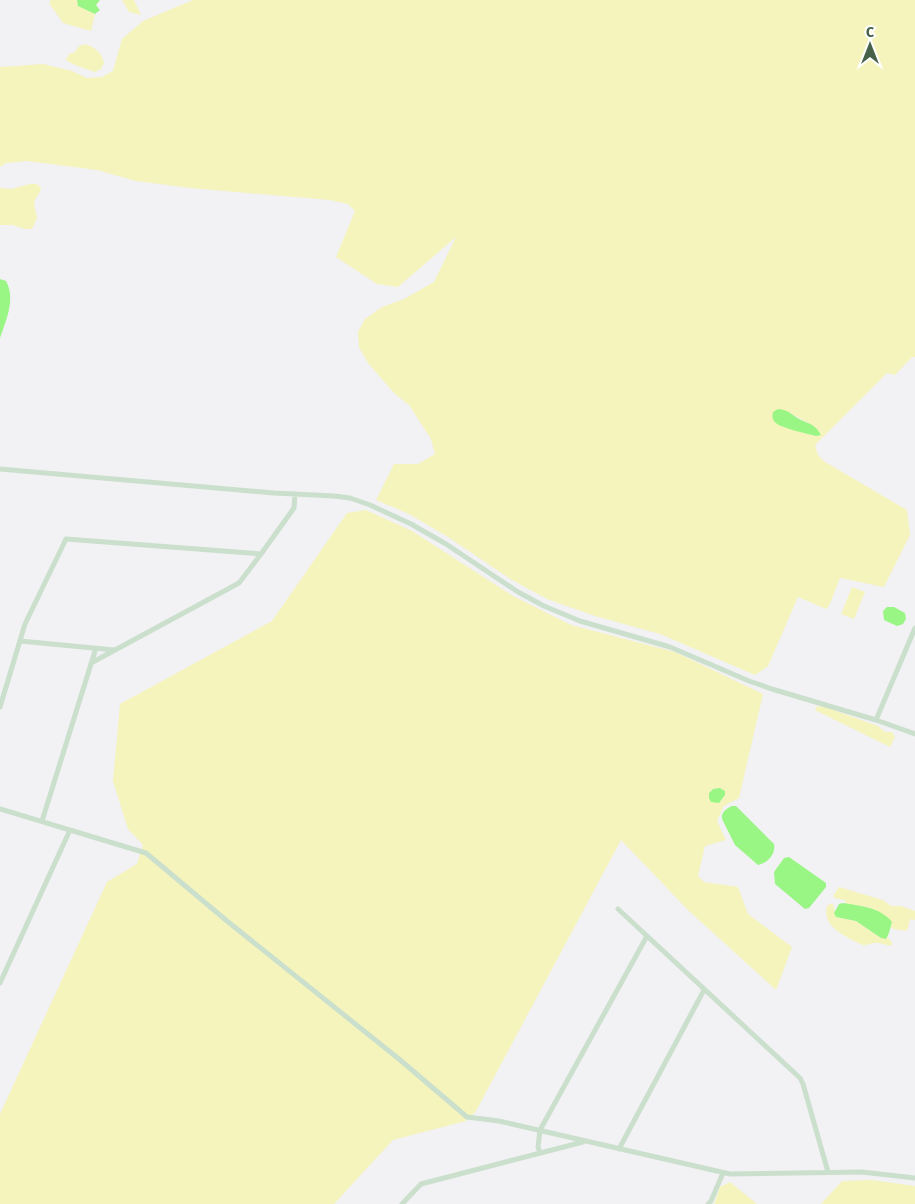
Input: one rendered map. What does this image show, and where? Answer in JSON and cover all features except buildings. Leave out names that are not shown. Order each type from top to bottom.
[{"type":"street","points":[[0,469],[350,498],[370,504],[412,524],[446,544],[518,592],[544,606],[580,620],[670,647],[772,689],[876,720],[915,734]]},
{"type":"street","points":[[92,663],[238,582],[294,508],[295,494]]},
{"type":"street","points":[[0,707],[25,624],[66,538],[261,554]]},
{"type":"street","points":[[876,720],[915,628]]},
{"type":"street","points":[[20,641],[116,650]]},
{"type":"street","points":[[42,821],[96,648]]},
{"type":"street","points":[[0,809],[135,848],[151,856],[227,922],[399,1059],[467,1117],[499,1121],[723,1173],[875,1173],[915,1178]]},
{"type":"street","points":[[0,983],[70,830]]},
{"type":"street","points":[[618,909],[800,1078],[828,1172]]},
{"type":"street","points":[[540,1153],[538,1147],[540,1130],[647,936]]},
{"type":"street","points":[[619,1149],[704,990]]},
{"type":"street","points":[[402,1204],[421,1184],[585,1141]]},
{"type":"street","points":[[708,1204],[723,1173]]},
{"type":"shaded area","points":[[51,0],[77,0],[78,6],[95,14],[91,31],[63,23],[49,3]]},
{"type":"shaded area","points":[[77,0],[100,0],[96,5],[100,10],[95,14],[78,6]]},
{"type":"shaded area","points":[[122,0],[134,0],[141,15],[129,12]]},
{"type":"shaded area","points":[[193,0],[915,0],[915,357],[912,357],[895,375],[887,373],[815,445],[818,455],[825,462],[907,510],[910,535],[884,587],[840,578],[826,609],[798,597],[768,666],[755,675],[660,634],[595,616],[547,599],[512,580],[448,537],[409,514],[376,500],[394,464],[418,464],[435,454],[431,439],[409,405],[394,393],[368,363],[359,347],[358,332],[365,319],[382,307],[404,299],[434,282],[456,237],[398,287],[377,284],[336,257],[355,211],[348,204],[330,200],[190,188],[136,181],[97,170],[27,161],[6,163],[0,167],[0,67],[43,64],[72,71],[87,78],[102,77],[113,71],[122,39],[143,21]],"holes":[[[790,412],[811,424],[821,435],[816,436],[781,426]]]},
{"type":"shaded area","points":[[85,44],[98,51],[102,56],[104,63],[101,69],[95,72],[66,60],[69,54]]},
{"type":"shaded area","points":[[37,184],[41,188],[34,202],[37,218],[32,229],[0,225],[0,188],[11,189]]},
{"type":"shaded area","points":[[0,279],[6,281],[9,288],[10,302],[0,338]]},
{"type":"shaded area","points":[[778,409],[788,412],[812,425],[821,435],[816,436],[795,431],[779,425],[772,416],[773,412]]},
{"type":"shaded area","points":[[366,510],[412,531],[513,596],[571,625],[675,652],[763,694],[739,798],[724,806],[717,821],[726,840],[705,846],[698,876],[704,882],[738,887],[748,914],[792,947],[776,990],[689,911],[621,840],[476,1111],[466,1121],[393,1140],[334,1204],[0,1204],[0,1114],[107,882],[137,864],[143,845],[128,829],[113,781],[120,704],[272,621],[347,513]],"holes":[[[720,788],[725,791],[725,795],[719,803],[709,798],[709,793],[713,789]]]},
{"type":"shaded area","points":[[852,587],[865,592],[854,619],[841,614]]},
{"type":"shaded area","points":[[887,607],[894,607],[905,613],[906,619],[903,624],[897,626],[884,620],[883,611]]},
{"type":"shaded area","points":[[822,706],[878,726],[885,732],[892,732],[895,737],[890,747],[815,710],[816,707]]},
{"type":"shaded area","points":[[720,788],[725,791],[725,795],[719,803],[711,802],[709,793],[713,789]]},
{"type":"shaded area","points":[[732,806],[736,806],[774,844],[772,855],[765,862],[758,865],[735,845],[722,819],[723,813]]},
{"type":"shaded area","points":[[789,857],[826,883],[826,887],[809,908],[805,909],[775,884],[774,872],[784,858]]},
{"type":"shaded area","points":[[839,887],[883,900],[891,906],[901,906],[915,911],[915,920],[910,919],[906,931],[893,929],[891,927],[892,922],[871,908],[847,904],[844,900],[835,898],[833,896]]},
{"type":"shaded area","points":[[843,903],[870,908],[887,917],[892,922],[886,939],[881,938],[856,921],[836,917],[834,913],[839,904]]},
{"type":"shaded area","points":[[833,904],[836,917],[856,921],[881,938],[886,939],[887,937],[892,942],[892,945],[873,943],[862,945],[843,935],[828,920],[826,914],[827,906]]},
{"type":"shaded area","points":[[872,1180],[915,1186],[915,1204],[821,1204],[842,1181]]},
{"type":"shaded area","points":[[730,1182],[757,1204],[714,1204],[720,1187]]}]
